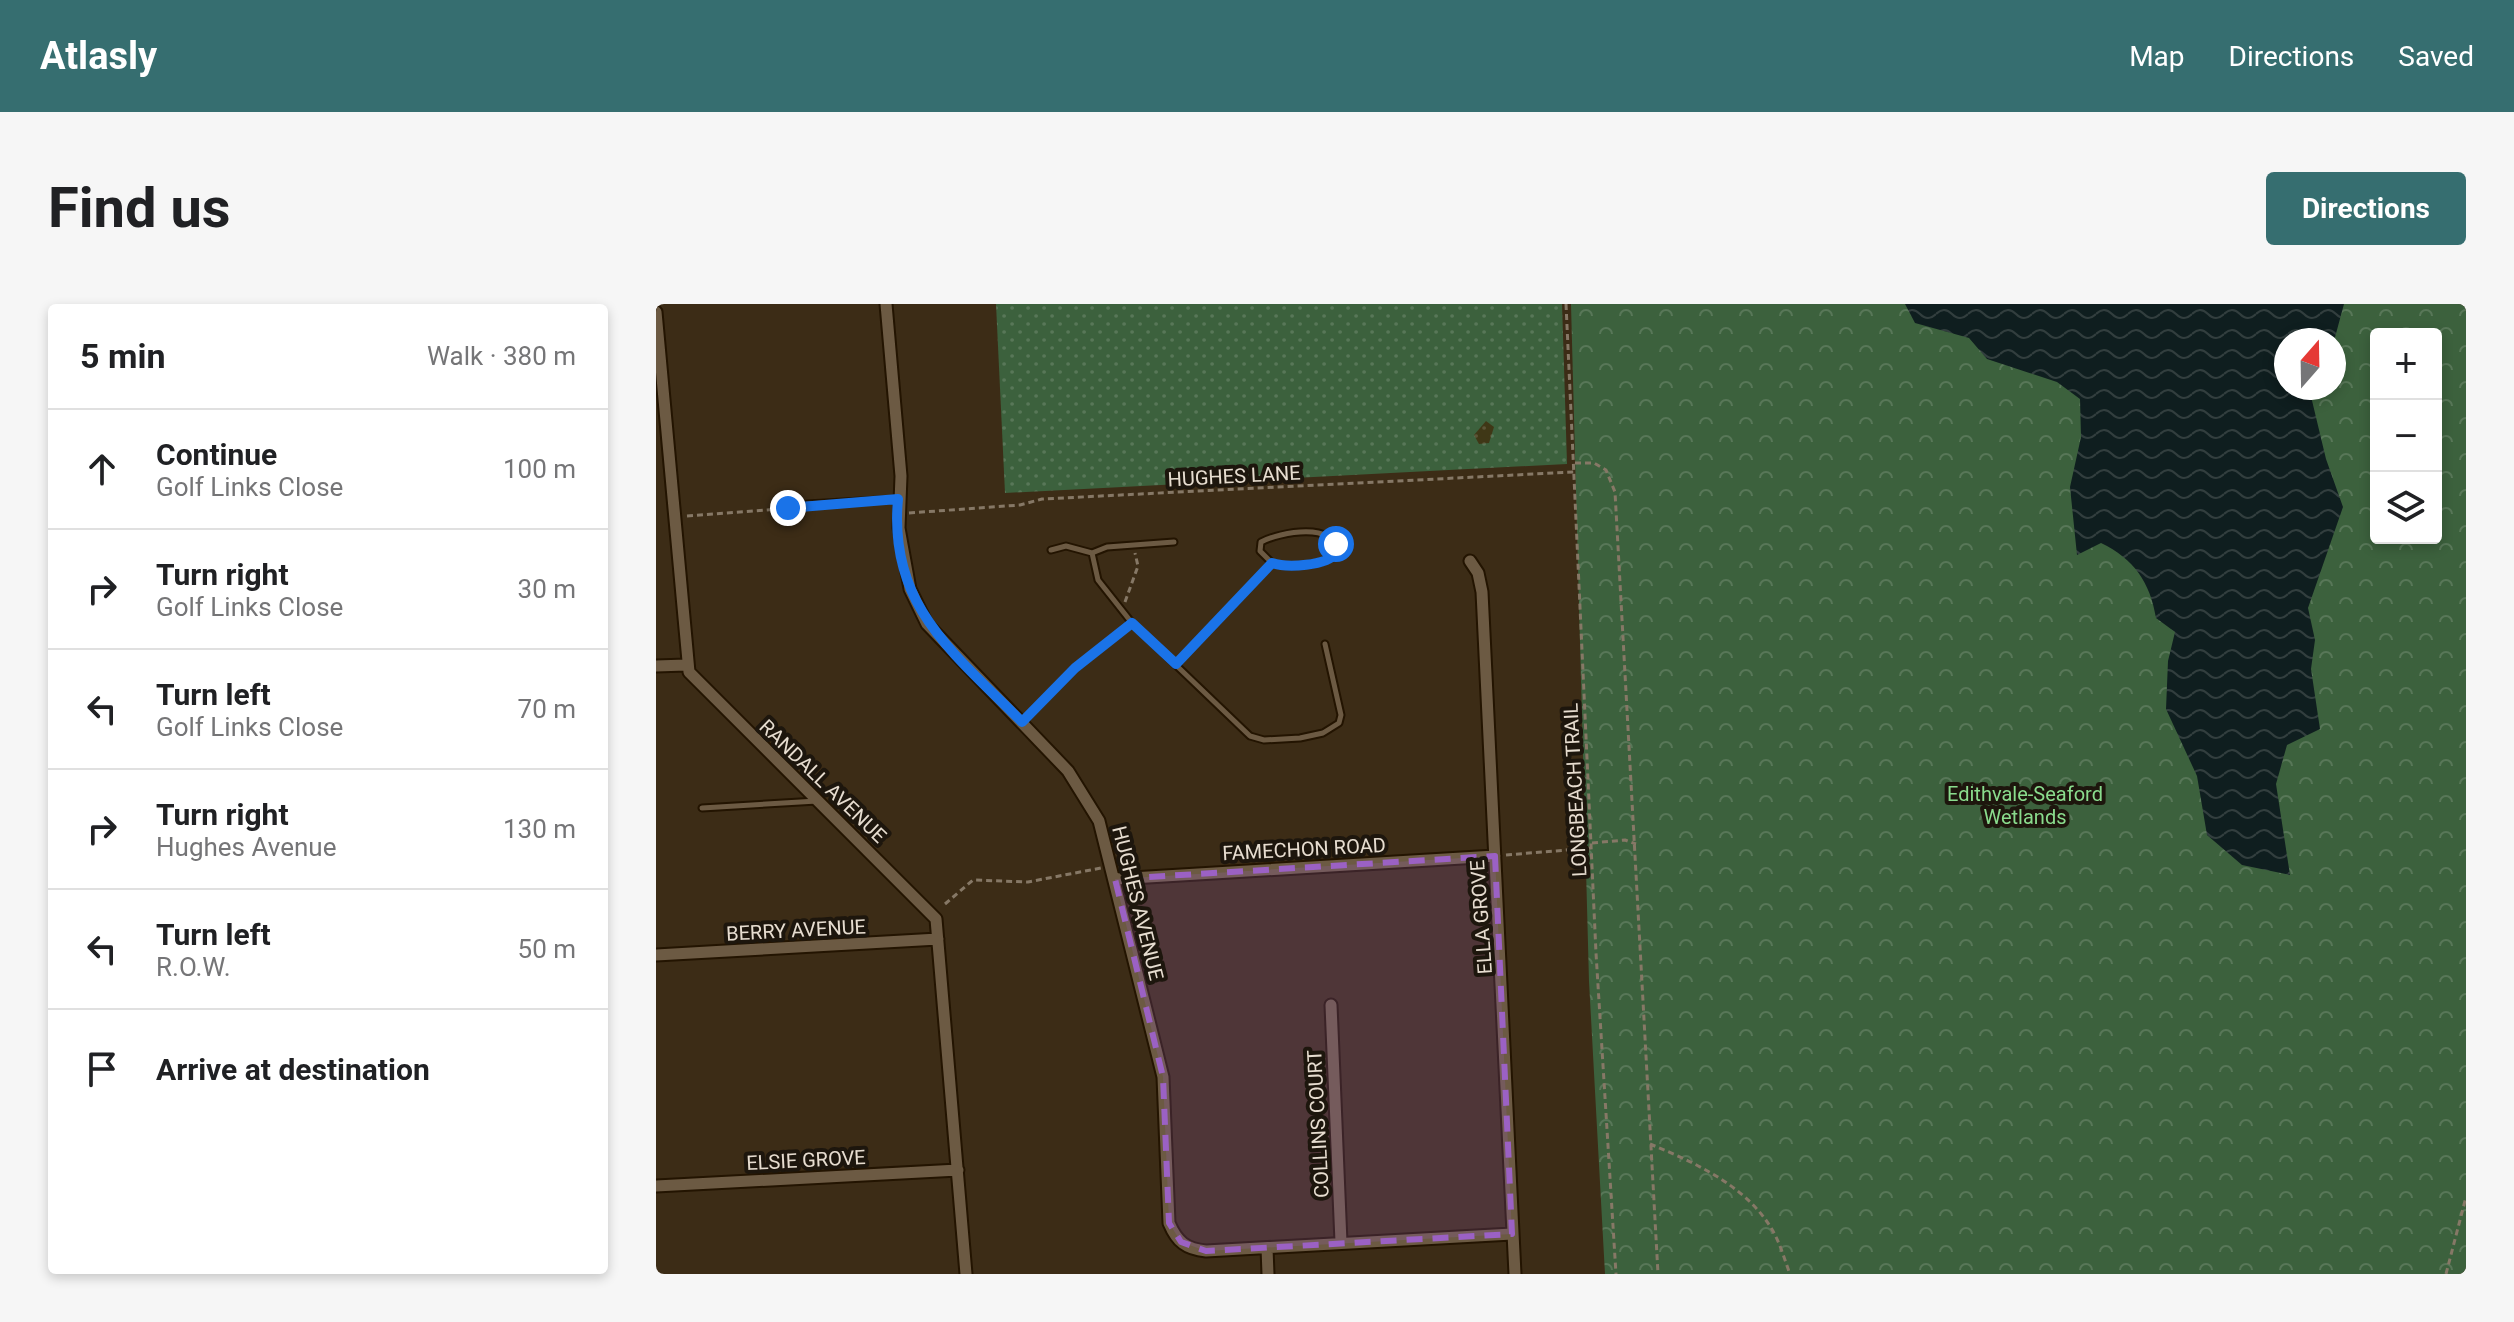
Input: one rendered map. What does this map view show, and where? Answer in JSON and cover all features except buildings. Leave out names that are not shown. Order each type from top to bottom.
[{"type":"street","name":"HUGHES AVENUE","points":[[886,304],[901,469],[898,505],[906,571],[921,614],[936,635],[1068,771],[1099,821],[1163,1077],[1169,1223],[1181,1242],[1191,1249],[1267,1248],[1512,1234]]},
{"type":"street","points":[[656,312],[686,665],[656,666]]},
{"type":"street","name":"ELLA GROVE","points":[[1470,561],[1478,573],[1482,592],[1515,1274]]},
{"type":"street","name":"RANDALL AVENUE","points":[[686,665],[695,681],[931,911],[938,939],[966,1274]]},
{"type":"street","name":"FAMECHON ROAD","points":[[1115,879],[1495,856]]},
{"type":"street","name":"BERRY AVENUE","points":[[656,955],[938,939]]},
{"type":"street","name":"COLLINS COURT","points":[[1331,1005],[1341,1242]]},
{"type":"street","name":"ELSIE GROVE","points":[[656,1186],[958,1170]]},
{"type":"street","points":[[1267,1248],[1268,1274]]},
{"type":"lane","points":[[801,507],[807,504],[898,505]]},
{"type":"lane","points":[[1324,533],[1336,544],[1336,553],[1329,560],[1292,566],[1272,563],[1263,556],[1258,546],[1275,536],[1324,533]]},
{"type":"lane","points":[[1051,550],[1066,546],[1092,553],[1107,547],[1174,542]]},
{"type":"lane","points":[[1092,553],[1097,578],[1132,623],[1248,735],[1264,740],[1300,738],[1326,732],[1341,720],[1338,690],[1325,644]]},
{"type":"lane","points":[[1176,664],[1272,563]]},
{"type":"lane","points":[[1022,722],[1075,668],[1132,623]]},
{"type":"lane","points":[[702,808],[818,801]]},
{"type":"path","name":"LONGBEACH TRAIL","points":[[1566,304],[1591,845],[1616,1274]]},
{"type":"path","points":[[1573,463],[1594,463],[1606,470],[1615,492],[1658,1274]]},
{"type":"path","name":"HUGHES LANE","points":[[898,505],[923,513],[1020,505],[1042,499],[1574,472]]},
{"type":"path","points":[[687,516],[801,507]]},
{"type":"path","points":[[1119,607],[1130,594],[1138,566],[1133,545]]},
{"type":"path","points":[[1495,856],[1625,840],[1636,844]]},
{"type":"path","points":[[945,904],[973,880],[1028,882],[1112,865]]},
{"type":"path","points":[[1650,1144],[1703,1166],[1749,1202],[1774,1232],[1790,1274]]},
{"type":"path","points":[[2446,1274],[2466,1197]]},
{"type":"highlighted area","points":[[1495,856],[1512,1234],[1206,1251],[1181,1242],[1169,1223],[1163,1077],[1115,879]]},
{"type":"green space","points":[[996,304],[1562,304],[1567,464],[1005,493]]},
{"type":"green space","name":"Edithvale-Seaford Wetlands","points":[[1571,304],[2466,304],[2466,1274],[1605,1274],[1589,981]]},
{"type":"sand","points":[[1486,421],[1494,427],[1489,443],[1479,444],[1474,435]]},
{"type":"water","points":[[1905,304],[2344,304],[2338,328],[2274,328],[2274,400],[2312,400],[2326,459],[2343,507],[2308,608],[2315,640],[2311,669],[2320,729],[2287,745],[2276,784],[2290,875],[2242,865],[2207,835],[2197,776],[2166,709],[2168,661],[2175,632],[2156,618],[2145,583],[2123,556],[2101,543],[2077,555],[2070,487],[2081,437],[2080,399],[2057,382],[1987,359],[1969,338],[1915,323]]},
{"type":"route","points":[[788,508],[807,504],[898,499],[902,554],[910,589],[921,614],[936,635],[1022,722],[1075,668],[1132,623],[1176,664],[1272,563],[1292,566],[1329,560],[1336,553],[1336,544]]}]
